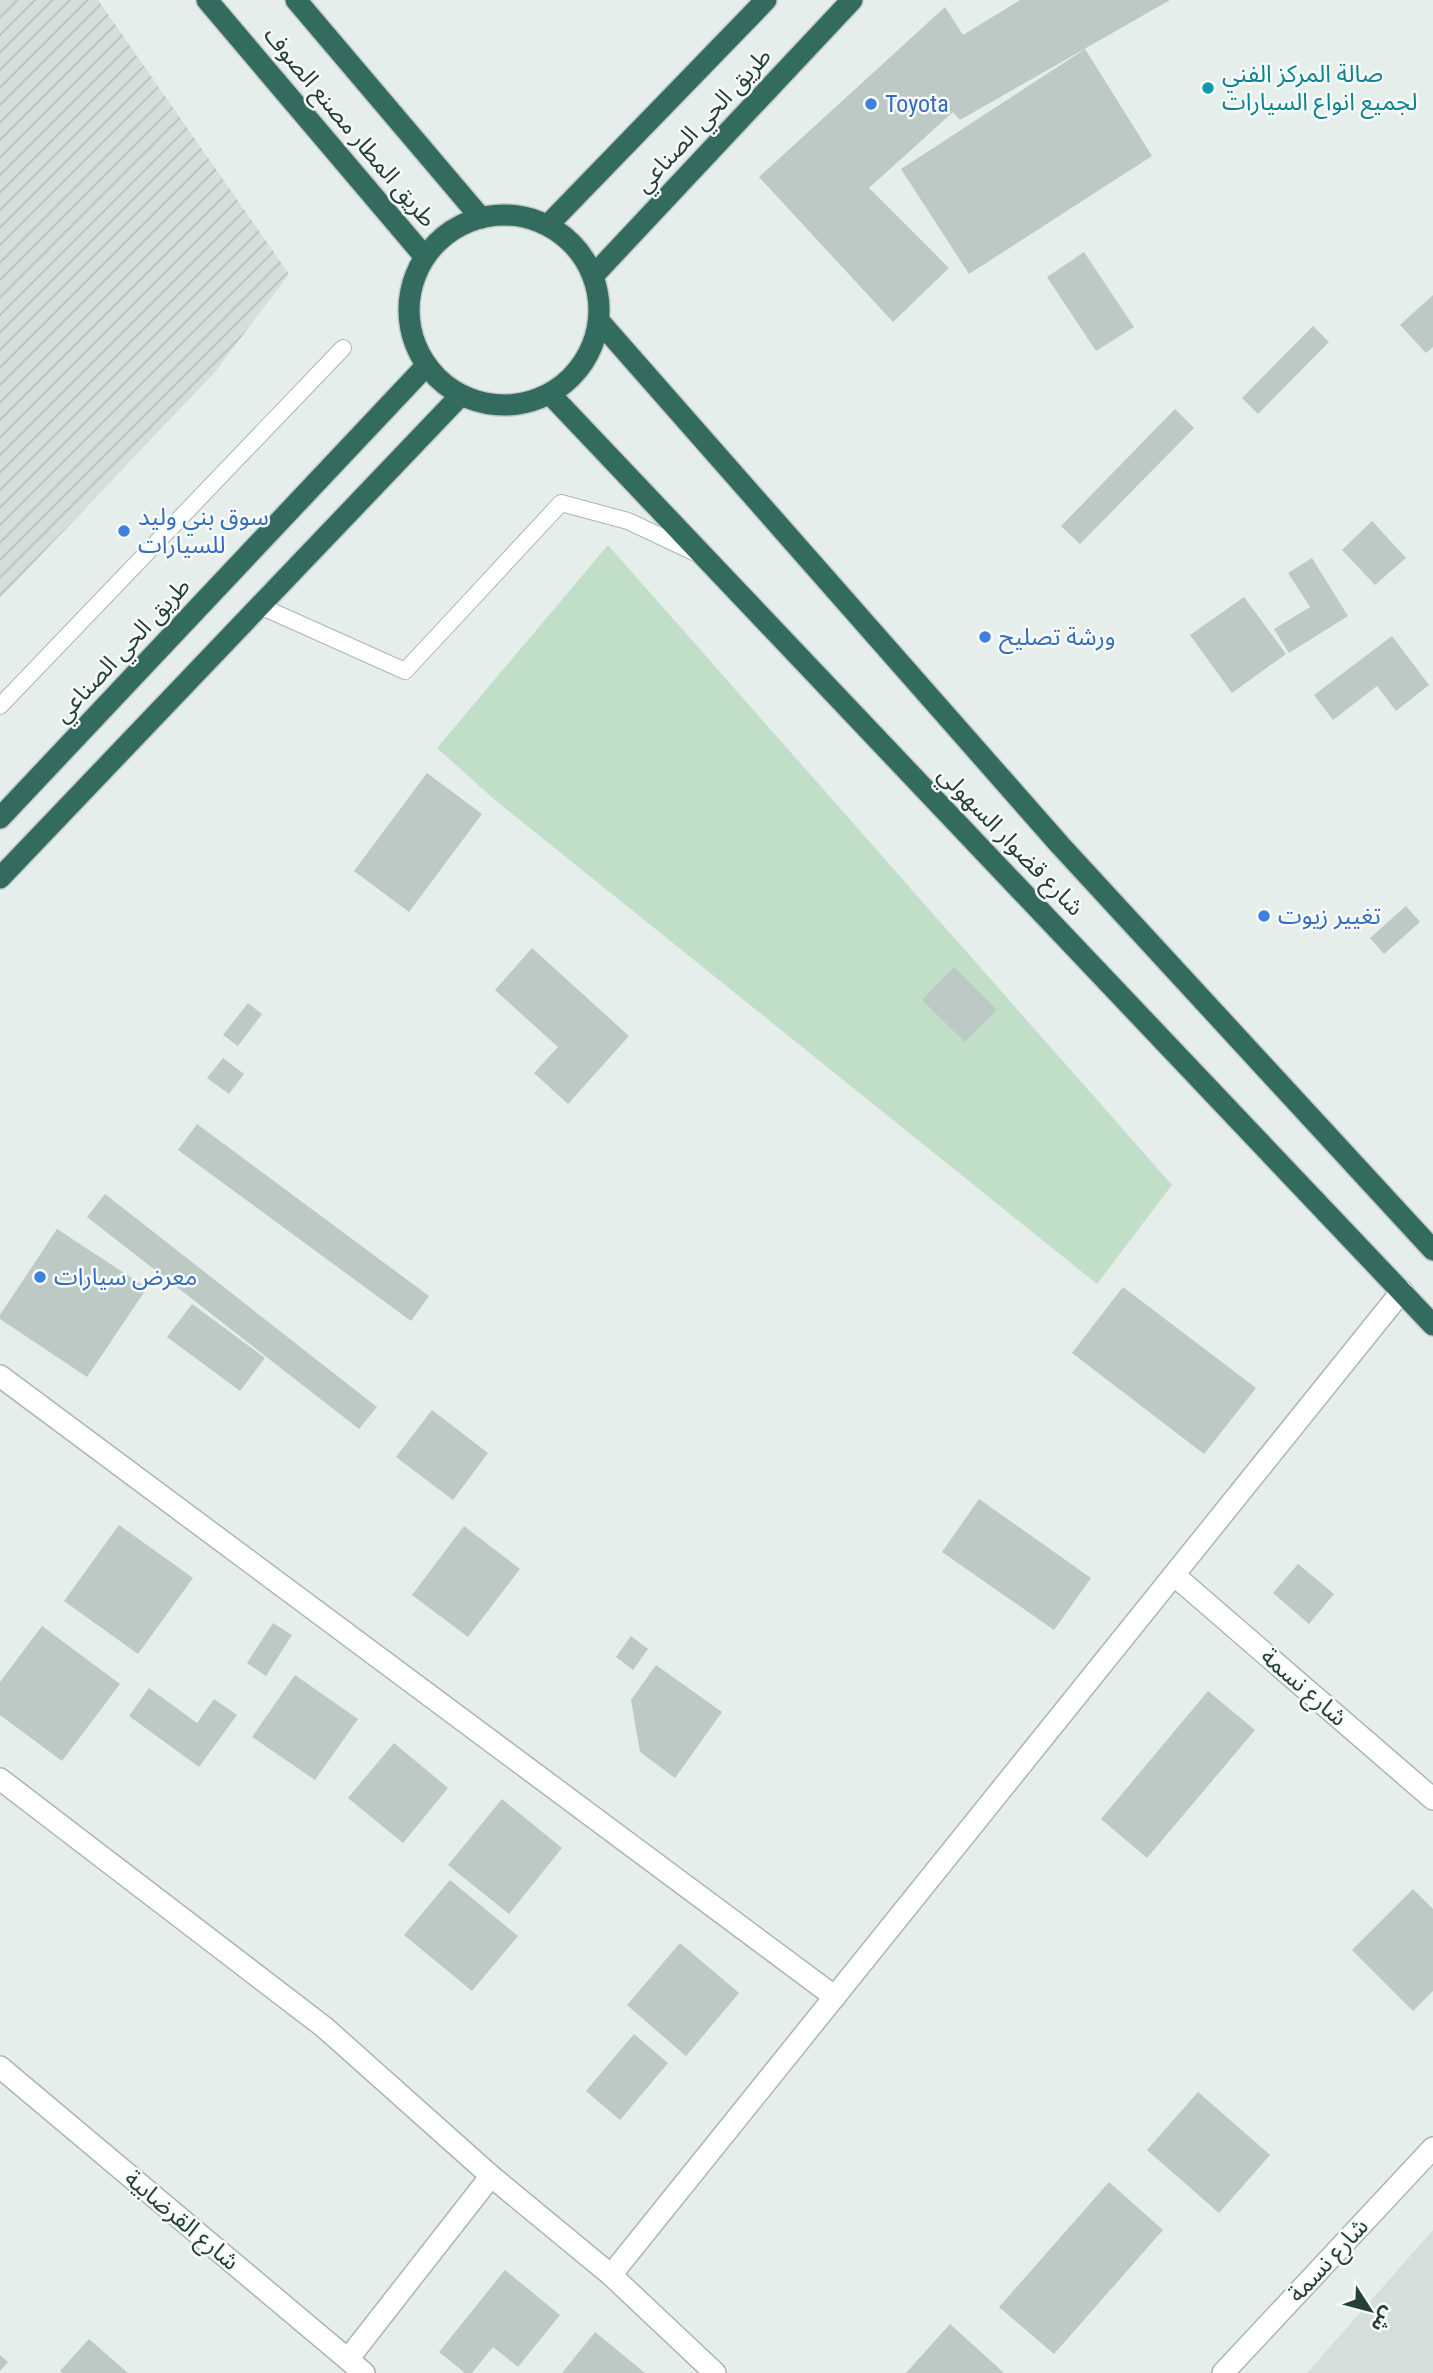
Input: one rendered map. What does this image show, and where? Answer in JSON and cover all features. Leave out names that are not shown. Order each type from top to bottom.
[{"type":"highway","name":"طريق المطار مصنع الصوف","points":[[207,0],[425,257]]},
{"type":"highway","name":"طريق المطار مصنع الصوف","points":[[296,0],[481,218]]},
{"type":"highway","name":"طريق الحي الصناعي","points":[[548,225],[766,0]]},
{"type":"highway","name":"طريق الحي الصناعي","points":[[593,275],[852,0]]},
{"type":"highway","points":[[503,214],[526,217],[548,225],[567,238],[582,255],[593,275],[599,298],[599,321],[594,343],[583,364],[568,381],[550,394],[528,403],[483,403],[461,395],[442,383],[426,366],[415,345],[410,323],[410,300],[425,257],[440,239],[459,226],[481,218],[503,214]]},
{"type":"highway","points":[[599,321],[1060,845],[1433,1250]]},
{"type":"highway","name":"طريق الحي الصناعي","points":[[0,818],[426,366]]},
{"type":"highway","name":"شارع قضوار السهولي","points":[[550,394],[1433,1325]]},
{"type":"highway","points":[[0,878],[461,395]]},
{"type":"street","points":[[611,2275],[1402,1291]]},
{"type":"street","points":[[0,1376],[835,1997]]},
{"type":"street","name":"شارع نسمة","points":[[1174,1575],[1433,1799]]},
{"type":"street","points":[[0,1779],[324,2027],[491,2176],[611,2275],[715,2373]]},
{"type":"street","name":"شارع القرضابية","points":[[0,2067],[356,2366]]},
{"type":"street","name":"شارع نسمة","points":[[1223,2373],[1433,2148]]},
{"type":"street","points":[[356,2366],[491,2176]]},
{"type":"lane","points":[[0,706],[343,348]]},
{"type":"lane","points":[[260,606],[405,671],[561,503],[628,521],[704,557]]},
{"type":"shaded area","points":[[0,0],[98,0],[289,274],[215,372],[0,598]]},
{"type":"shaded area","points":[[1433,2230],[1433,2373],[1307,2373]]},
{"type":"green space","points":[[608,545],[1172,1185],[1097,1284],[495,800],[437,748]]},
{"type":"building","points":[[1020,0],[1170,0],[960,120],[953,112],[869,188],[949,268],[893,322],[759,177],[945,7],[963,35]]},
{"type":"building","points":[[1085,49],[1152,156],[969,274],[901,169]]},
{"type":"building","points":[[1084,252],[1134,327],[1096,351],[1047,277]]},
{"type":"building","points":[[1433,295],[1433,347],[1426,353],[1400,325]]},
{"type":"building","points":[[1313,326],[1329,342],[1258,414],[1242,398]]},
{"type":"building","points":[[1175,409],[1194,428],[1080,544],[1061,526]]},
{"type":"building","points":[[1372,521],[1406,558],[1375,585],[1342,550]]},
{"type":"building","points":[[1312,558],[1348,616],[1289,653],[1274,629],[1310,607],[1288,573]]},
{"type":"building","points":[[1244,597],[1286,654],[1232,693],[1190,635]]},
{"type":"building","points":[[1392,636],[1429,685],[1396,711],[1377,686],[1333,720],[1314,695]]},
{"type":"building","points":[[427,773],[482,814],[409,912],[354,871]]},
{"type":"building","points":[[1406,906],[1420,922],[1384,954],[1370,938]]},
{"type":"building","points":[[532,948],[629,1036],[568,1104],[534,1073],[558,1047],[495,990]]},
{"type":"building","points":[[954,967],[997,1010],[965,1042],[922,1000]]},
{"type":"building","points":[[248,1003],[262,1014],[238,1046],[223,1035]]},
{"type":"building","points":[[223,1058],[244,1074],[229,1094],[207,1078]]},
{"type":"building","points":[[197,1124],[429,1296],[411,1321],[178,1150]]},
{"type":"building","points":[[105,1194],[377,1407],[359,1429],[87,1217]]},
{"type":"building","points":[[57,1229],[147,1288],[87,1377],[0,1319],[0,1315]]},
{"type":"building","points":[[1123,1287],[1256,1388],[1204,1454],[1072,1353]]},
{"type":"building","points":[[192,1304],[265,1358],[240,1391],[167,1337]]},
{"type":"building","points":[[432,1410],[488,1453],[453,1500],[396,1457]]},
{"type":"building","points":[[979,1499],[1091,1578],[1054,1630],[942,1552]]},
{"type":"building","points":[[119,1525],[193,1578],[138,1654],[64,1601]]},
{"type":"building","points":[[464,1526],[520,1569],[468,1637],[412,1595]]},
{"type":"building","points":[[1298,1564],[1334,1594],[1309,1624],[1273,1593]]},
{"type":"building","points":[[273,1623],[292,1635],[266,1676],[247,1663]]},
{"type":"building","points":[[42,1626],[120,1684],[62,1761],[0,1715],[0,1682]]},
{"type":"building","points":[[631,1636],[648,1649],[633,1670],[616,1657]]},
{"type":"building","points":[[656,1665],[722,1712],[675,1778],[640,1752],[631,1700]]},
{"type":"building","points":[[295,1675],[358,1719],[315,1780],[252,1737]]},
{"type":"building","points":[[149,1688],[197,1723],[214,1699],[237,1715],[199,1767],[129,1716]]},
{"type":"building","points":[[1208,1691],[1255,1730],[1147,1858],[1101,1819]]},
{"type":"building","points":[[394,1743],[448,1788],[403,1843],[348,1798]]},
{"type":"building","points":[[502,1799],[562,1848],[509,1914],[448,1865]]},
{"type":"building","points":[[450,1880],[518,1936],[472,1991],[404,1935]]},
{"type":"building","points":[[1413,1889],[1433,1909],[1433,1991],[1413,2011],[1352,1950]]},
{"type":"building","points":[[680,1943],[739,1993],[686,2056],[627,2005]]},
{"type":"building","points":[[634,2034],[668,2063],[620,2120],[586,2091]]},
{"type":"building","points":[[1198,2092],[1270,2155],[1219,2213],[1147,2150]]},
{"type":"building","points":[[1109,2182],[1163,2230],[1054,2354],[999,2307]]},
{"type":"building","points":[[505,2270],[560,2315],[518,2367],[493,2347],[472,2373],[465,2373],[439,2352]]},
{"type":"building","points":[[950,2324],[1004,2373],[906,2373]]},
{"type":"building","points":[[595,2332],[645,2373],[562,2373]]},
{"type":"building","points":[[89,2339],[128,2373],[60,2371]]},
{"type":"building","points":[[0,2355],[8,2362],[0,2371]]},
{"type":"place","name":"صالة المركز الفني لجميع انواع السيارات","points":[[1208,88]]},
{"type":"place","name":"Toyota","points":[[871,104]]},
{"type":"place","name":"سوق بني وليد للسيارات","points":[[124,531]]},
{"type":"place","name":"ورشة تصليح","points":[[985,637]]},
{"type":"place","name":"تغيير زيوت","points":[[1264,916]]},
{"type":"place","name":"معرض سيارات","points":[[40,1277]]}]
